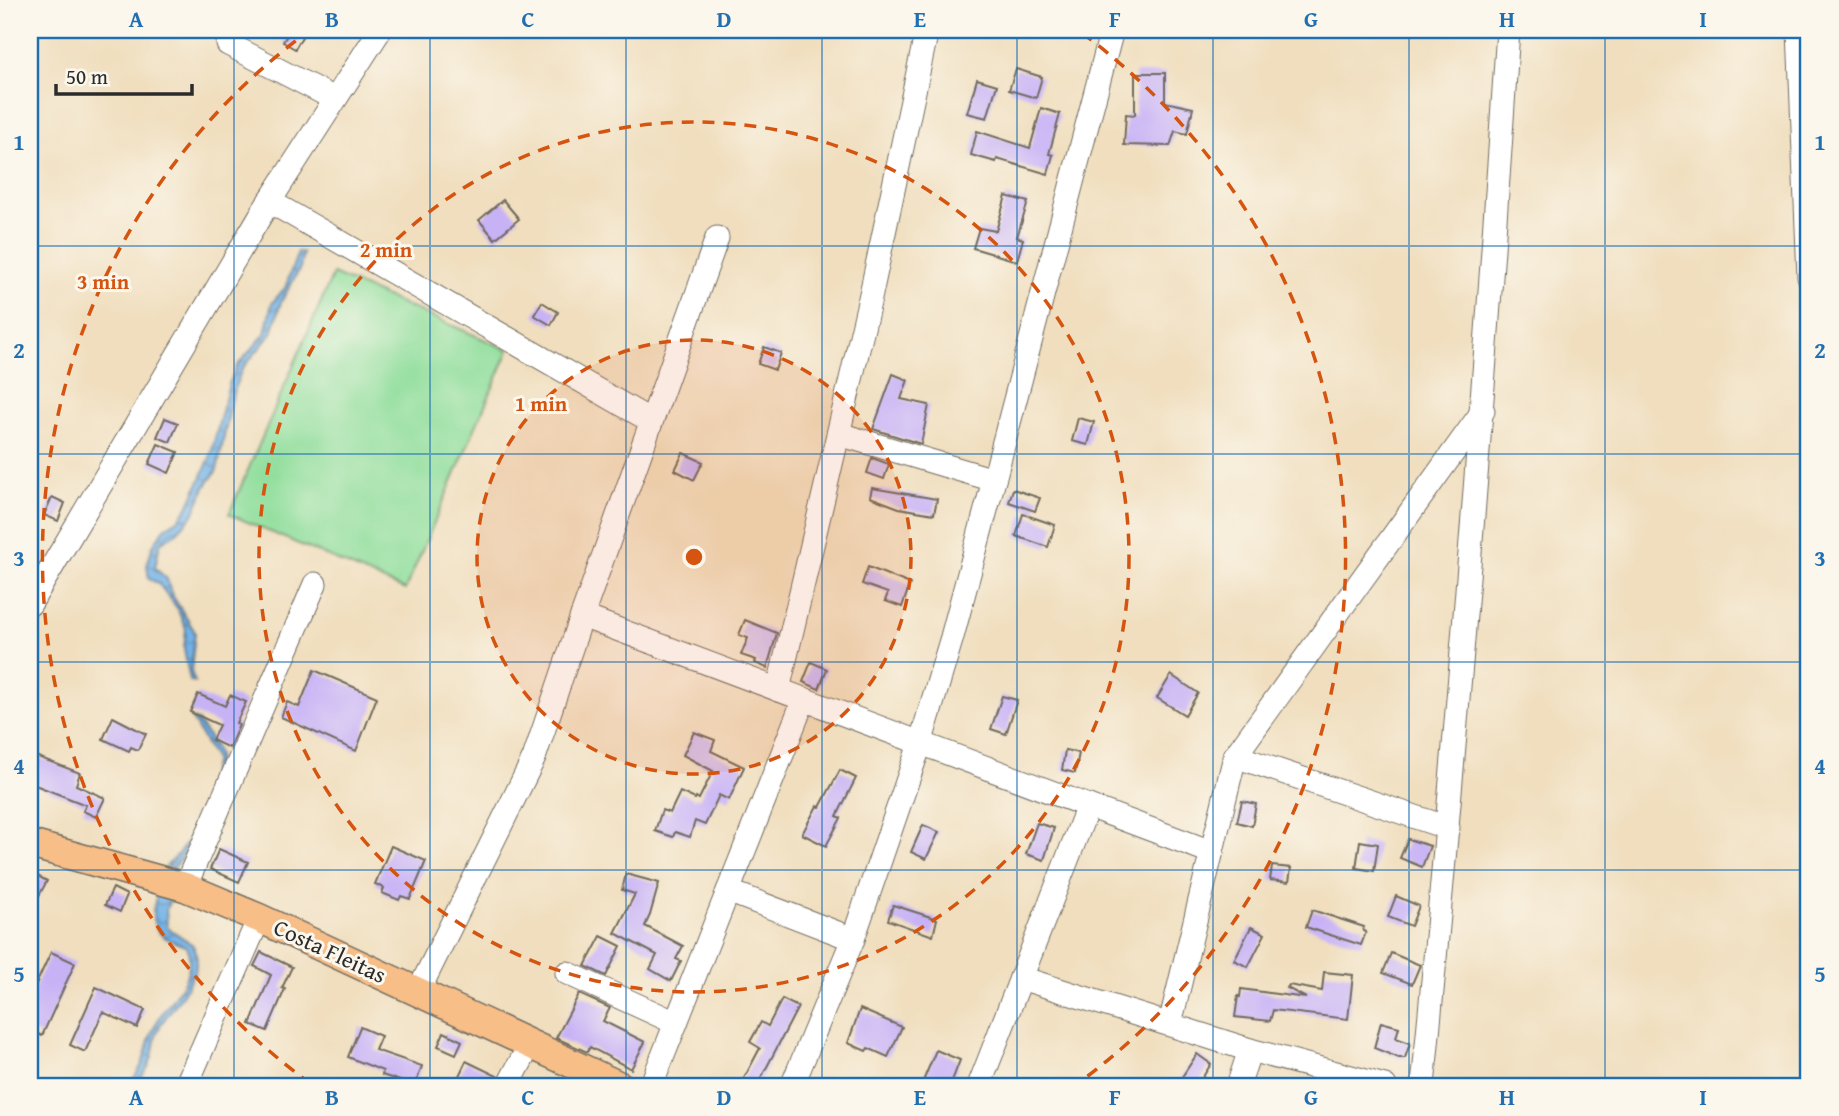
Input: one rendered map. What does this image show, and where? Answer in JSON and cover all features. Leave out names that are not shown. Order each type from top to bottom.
[{"type":"main road","name":"Costa Fleitas","points":[[30,844],[185,887],[259,918],[621,1086]]},
{"type":"street","points":[[235,30],[228,44],[335,99]]},
{"type":"street","points":[[30,604],[270,201],[380,30]]},
{"type":"street","points":[[778,690],[871,294],[927,30]]},
{"type":"street","points":[[792,1086],[853,939],[920,744],[952,637],[1112,30]]},
{"type":"street","points":[[1423,1086],[1483,411],[1508,30]]},
{"type":"street","points":[[1800,30],[1806,127],[1809,278]]},
{"type":"street","points":[[270,201],[651,421]]},
{"type":"street","points":[[418,992],[534,758],[717,238]]},
{"type":"street","points":[[1170,1024],[1235,756],[1483,411]]},
{"type":"street","points":[[839,434],[994,480]]},
{"type":"street","points":[[185,887],[315,584]]},
{"type":"street","points":[[582,616],[1211,852]]},
{"type":"street","points":[[651,1086],[804,699]]},
{"type":"street","points":[[1235,756],[1448,828]]},
{"type":"street","points":[[979,1086],[1088,806]]},
{"type":"street","points":[[728,891],[853,939]]},
{"type":"street","points":[[186,1086],[259,918]]},
{"type":"street","points":[[567,973],[676,1023]]},
{"type":"street","points":[[1021,978],[1250,1050],[1385,1086]]},
{"type":"street","points":[[508,1086],[530,1044]]},
{"type":"street","points":[[1238,1086],[1250,1050]]},
{"type":"green space","points":[[333,274],[509,350],[405,590],[229,514]]},
{"type":"water","points":[[298,252],[303,253],[300,268],[281,302],[272,333],[242,369],[234,389],[217,470],[205,487],[193,515],[175,534],[160,543],[155,568],[167,579],[171,593],[195,632],[191,671],[195,682],[190,681],[184,649],[186,629],[177,608],[158,583],[149,579],[147,565],[153,545],[165,528],[178,520],[188,507],[210,458],[229,384],[237,366],[265,334],[272,303],[285,288]]},
{"type":"water","points":[[192,719],[198,721],[216,749],[217,773],[204,816],[174,868],[166,866],[193,831],[215,760]]},
{"type":"water","points":[[158,892],[172,896],[166,909],[167,927],[193,945],[197,958],[195,970],[183,994],[156,1035],[147,1069],[134,1086],[127,1086],[143,1063],[155,1026],[180,989],[188,970],[187,947],[166,938],[154,923],[153,911]]},
{"type":"building","points":[[290,30],[303,35],[295,49],[283,42]]},
{"type":"building","points":[[1016,69],[1042,77],[1036,98],[1009,90]]},
{"type":"building","points":[[1135,73],[1165,73],[1165,102],[1193,108],[1187,134],[1175,131],[1170,146],[1124,145],[1126,114],[1135,115]]},
{"type":"building","points":[[977,79],[997,85],[987,118],[967,113]]},
{"type":"building","points":[[1041,108],[1060,114],[1049,154],[1053,155],[1048,174],[997,159],[996,162],[971,155],[977,131],[1030,148]]},
{"type":"building","points":[[1006,196],[1028,202],[1017,237],[1023,239],[1017,261],[973,248],[979,228],[996,231]]},
{"type":"building","points":[[503,200],[519,219],[495,239],[479,220]]},
{"type":"building","points":[[542,302],[558,312],[551,325],[534,315]]},
{"type":"building","points":[[764,347],[781,353],[775,370],[758,364]]},
{"type":"building","points":[[893,374],[908,380],[901,399],[929,405],[921,444],[873,429]]},
{"type":"building","points":[[165,418],[178,423],[170,442],[157,437]]},
{"type":"building","points":[[1078,418],[1094,422],[1088,445],[1072,441]]},
{"type":"building","points":[[158,444],[178,452],[169,473],[149,464]]},
{"type":"building","points":[[683,453],[703,462],[694,480],[675,470]]},
{"type":"building","points":[[872,458],[889,464],[884,479],[867,473]]},
{"type":"building","points":[[872,488],[937,499],[934,514],[899,508],[870,497]]},
{"type":"building","points":[[1013,489],[1040,498],[1035,511],[1009,502]]},
{"type":"building","points":[[52,497],[65,503],[58,521],[44,515]]},
{"type":"building","points":[[1023,514],[1055,525],[1048,547],[1016,536]]},
{"type":"building","points":[[868,567],[910,584],[902,607],[885,601],[888,593],[862,584]]},
{"type":"building","points":[[745,620],[777,633],[767,668],[755,663],[756,660],[741,655],[748,638],[739,635]]},
{"type":"building","points":[[811,662],[827,669],[819,689],[803,682]]},
{"type":"building","points":[[314,670],[377,697],[356,751],[281,717],[287,702],[299,707]]},
{"type":"building","points":[[1171,675],[1198,693],[1185,715],[1157,698]]},
{"type":"building","points":[[198,694],[225,706],[230,695],[246,702],[236,723],[239,725],[229,748],[212,740],[219,725],[190,712]]},
{"type":"building","points":[[1002,696],[1017,700],[1006,734],[991,729]]},
{"type":"building","points":[[113,717],[146,734],[138,750],[131,747],[129,751],[103,739]]},
{"type":"building","points":[[694,732],[715,740],[711,751],[744,767],[729,800],[719,795],[705,825],[695,821],[690,837],[675,832],[673,837],[655,831],[662,810],[670,813],[680,792],[699,799],[713,771],[683,755]]},
{"type":"building","points":[[1065,750],[1079,753],[1075,773],[1062,770]]},
{"type":"building","points":[[30,754],[80,773],[76,785],[105,798],[96,817],[83,811],[86,805],[30,783]]},
{"type":"building","points":[[840,770],[856,778],[837,816],[841,818],[826,846],[802,834]]},
{"type":"building","points":[[1242,801],[1256,804],[1252,826],[1237,822]]},
{"type":"building","points":[[1037,823],[1054,828],[1044,860],[1026,854]]},
{"type":"building","points":[[923,825],[939,832],[926,859],[911,852]]},
{"type":"building","points":[[1408,839],[1430,846],[1422,867],[1400,858]]},
{"type":"building","points":[[1360,841],[1378,844],[1374,871],[1356,868]]},
{"type":"building","points":[[391,846],[426,861],[410,899],[401,896],[399,900],[382,893],[384,888],[375,884]]},
{"type":"building","points":[[219,849],[248,862],[239,882],[210,869]]},
{"type":"building","points":[[1272,866],[1291,868],[1289,882],[1270,880]]},
{"type":"building","points":[[30,872],[47,881],[30,912]]},
{"type":"building","points":[[626,874],[659,883],[645,926],[683,946],[676,959],[681,961],[671,981],[650,969],[657,955],[615,933],[635,894],[622,890]]},
{"type":"building","points":[[113,888],[127,895],[120,912],[105,905]]},
{"type":"building","points":[[1396,896],[1419,906],[1411,926],[1388,917]]},
{"type":"building","points":[[893,905],[937,919],[933,936],[888,920]]},
{"type":"building","points":[[1312,910],[1364,927],[1363,931],[1366,932],[1361,945],[1306,927]]},
{"type":"building","points":[[1251,927],[1265,934],[1248,967],[1234,960]]},
{"type":"building","points":[[601,936],[621,946],[606,976],[585,966]]},
{"type":"building","points":[[51,952],[75,963],[42,1036],[30,1030],[30,997]]},
{"type":"building","points":[[261,952],[292,967],[267,1031],[250,1024],[271,975],[254,966]]},
{"type":"building","points":[[1391,953],[1420,965],[1412,984],[1383,973]]},
{"type":"building","points":[[1324,972],[1353,975],[1348,1019],[1273,1010],[1270,1021],[1235,1017],[1241,989],[1306,998],[1287,988],[1289,985],[1322,991]]},
{"type":"building","points":[[96,987],[145,1010],[137,1028],[103,1012],[85,1052],[70,1045]]},
{"type":"building","points":[[579,994],[610,1008],[603,1021],[645,1042],[631,1069],[590,1047],[587,1052],[556,1038]]},
{"type":"building","points":[[782,999],[798,1007],[757,1086],[740,1086],[760,1048],[750,1042],[761,1022],[768,1026]]},
{"type":"building","points":[[860,1009],[902,1027],[888,1057],[848,1043]]},
{"type":"building","points":[[1381,1022],[1399,1027],[1396,1038],[1410,1043],[1405,1058],[1374,1048]]},
{"type":"building","points":[[360,1027],[381,1036],[375,1050],[422,1066],[415,1086],[382,1075],[383,1071],[348,1057]]},
{"type":"building","points":[[444,1032],[462,1041],[456,1054],[438,1046]]},
{"type":"building","points":[[936,1050],[960,1060],[950,1086],[921,1086]]},
{"type":"building","points":[[1197,1054],[1211,1064],[1197,1086],[1176,1086]]},
{"type":"building","points":[[466,1061],[497,1076],[494,1086],[470,1086],[457,1080]]}]
